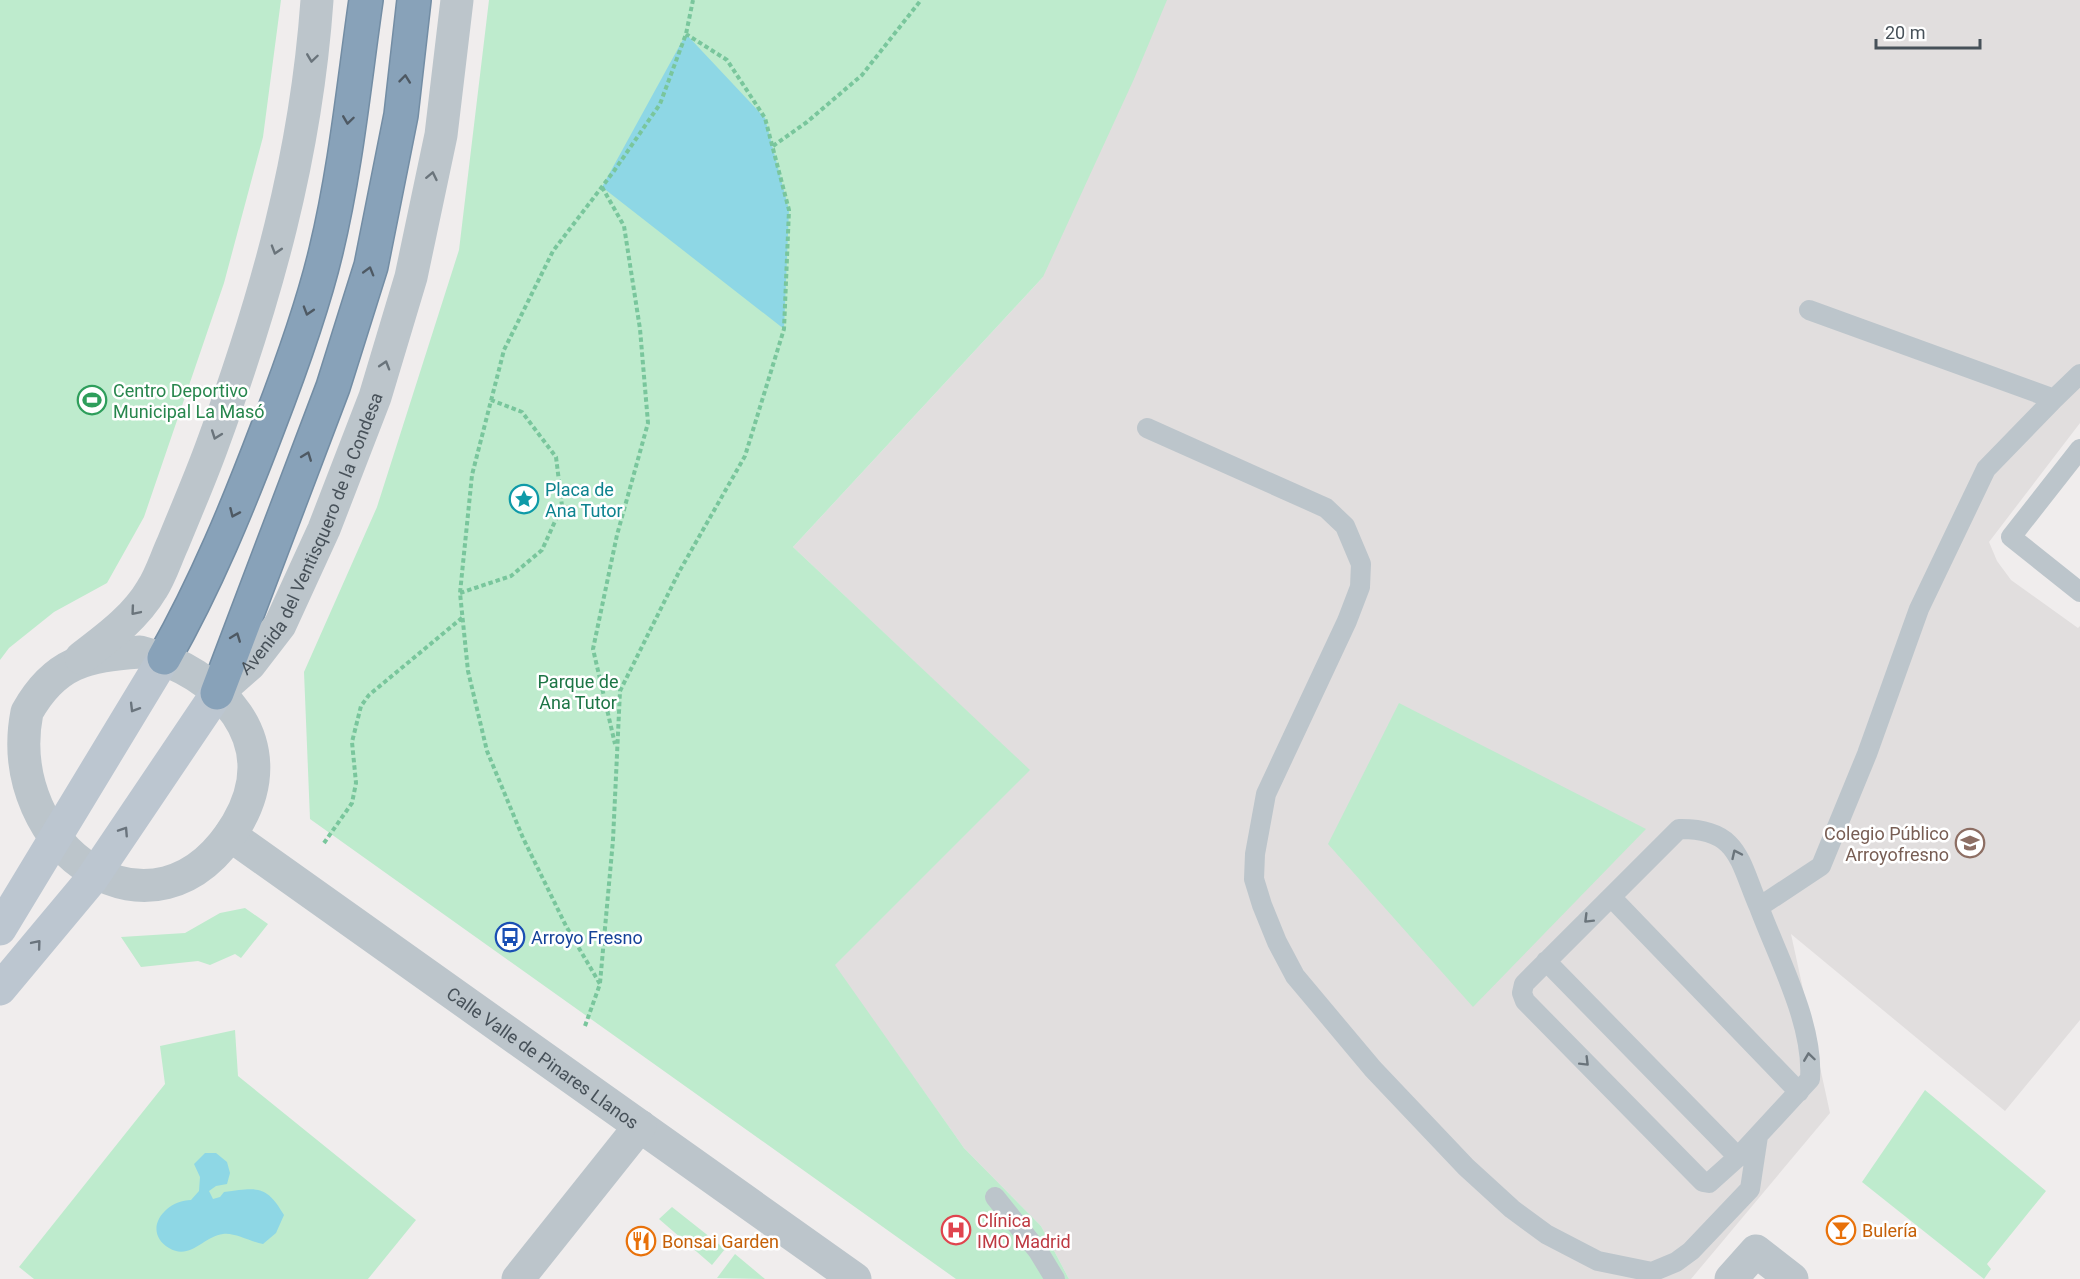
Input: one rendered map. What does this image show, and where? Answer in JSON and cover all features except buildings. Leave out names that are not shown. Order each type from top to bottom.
[{"type":"highway","points":[[164,658],[189,614],[240,500],[289,373],[326,253],[338,197],[366,0]]},
{"type":"highway","points":[[217,693],[333,387],[371,266],[401,115],[414,0]]},
{"type":"main road","points":[[0,928],[164,658]]},
{"type":"main road","name":"Avenida del Ventisquero de la Condesa","points":[[0,989],[92,880],[217,693]]},
{"type":"street","points":[[77,661],[140,652],[164,658],[217,693],[232,705],[243,721],[251,739],[254,786],[244,811],[230,835],[214,855],[195,869],[162,884],[124,887],[92,880],[47,851],[21,820],[13,795],[10,766],[13,742],[34,700],[51,679],[118,629],[134,614],[153,589],[196,487],[245,356],[280,236],[294,175],[314,46],[317,0]]},
{"type":"street","name":"Avenida del Ventisquero de la Condesa","points":[[217,693],[250,664],[280,625],[324,529],[375,397],[411,278],[432,179],[441,135],[457,0]]},
{"type":"street","name":"Calle Valle de Pinares Llanos","points":[[230,835],[855,1279]]},
{"type":"street","points":[[518,1279],[640,1126]]},
{"type":"street","points":[[1731,1279],[1756,1251],[1792,1279]]},
{"type":"lane","points":[[1809,310],[2054,399]]},
{"type":"lane","points":[[1759,907],[1821,866],[1867,754],[1919,609],[1986,469],[2080,374]]},
{"type":"lane","points":[[1147,428],[1326,508],[1345,526],[1361,564],[1360,587],[1347,621],[1266,794],[1255,854],[1254,879],[1276,942],[1295,976],[1340,1031],[1466,1167],[1512,1209],[1546,1234],[1598,1261],[1652,1272],[1676,1262],[1691,1251],[1750,1189],[1758,1136]]},
{"type":"lane","points":[[2080,449],[2011,537],[2080,592]]},
{"type":"lane","points":[[1697,828],[1717,835],[1732,845],[1759,907],[1804,1026],[1811,1065],[1810,1079],[1715,1180],[1703,1182],[1525,1001],[1522,993],[1524,984],[1546,961],[1679,829],[1697,828]]},
{"type":"lane","points":[[1611,897],[1799,1092]]},
{"type":"lane","points":[[1546,961],[1737,1157]]},
{"type":"lane","points":[[995,1197],[1038,1251],[1055,1279]]},
{"type":"path","points":[[600,984],[561,916],[523,838],[487,751],[468,671],[460,593],[471,475],[504,350],[553,251],[602,187],[660,104],[686,34],[693,0]]},
{"type":"path","points":[[773,146],[807,122],[862,75],[921,0]]},
{"type":"path","points":[[585,1026],[600,984],[613,840],[620,691],[679,572],[745,456],[784,329],[789,210],[765,118],[727,60],[686,34]]},
{"type":"path","points":[[602,187],[624,226],[640,328],[648,423],[617,535],[593,649],[617,751]]},
{"type":"path","points":[[460,593],[511,576],[542,550],[562,506],[556,457],[522,412],[491,400]]},
{"type":"path","points":[[324,843],[352,803],[356,783],[352,742],[361,706],[369,695],[463,617]]},
{"type":"shaded area","points":[[1057,0],[2080,0],[2080,423],[1989,542],[1997,561],[2011,580],[2078,628],[2080,626],[2080,1020],[2005,1111],[1791,934],[1830,1113],[1691,1279],[1069,1279],[1041,1226],[964,1148],[834,965],[1029,770],[793,547],[1043,277]]},
{"type":"green space","name":"Centro Deportivo Municipal La Masó","points":[[0,0],[281,0],[263,137],[224,283],[144,517],[107,583],[54,612],[9,648],[0,660]]},
{"type":"green space","name":"Parque de Ana Tutor","points":[[489,0],[1167,0],[1134,79],[1043,277],[793,547],[1030,770],[835,965],[964,1148],[1041,1226],[1069,1279],[956,1279],[310,819],[304,672],[377,507],[459,250]]},
{"type":"green space","points":[[1399,703],[1646,829],[1473,1007],[1328,844]]},
{"type":"green space","points":[[245,908],[268,924],[241,958],[235,954],[210,965],[198,961],[141,967],[121,937],[185,933],[220,913]]},
{"type":"green space","points":[[235,1030],[238,1076],[416,1220],[368,1279],[34,1279],[19,1267],[165,1084],[160,1046]]},
{"type":"green space","points":[[1925,1090],[2046,1191],[1987,1264],[1991,1269],[1984,1279],[1862,1182]]},
{"type":"green space","points":[[672,1207],[725,1249],[712,1265],[659,1219]]},
{"type":"green space","points":[[735,1254],[765,1279],[717,1278]]},
{"type":"water","points":[[686,34],[765,118],[789,210],[784,329],[602,187]]},
{"type":"water","points":[[205,1153],[216,1153],[227,1162],[230,1173],[227,1184],[216,1186],[209,1191],[213,1199],[220,1197],[224,1192],[253,1189],[266,1193],[278,1205],[284,1215],[276,1233],[263,1244],[232,1234],[223,1234],[184,1252],[169,1248],[161,1241],[157,1233],[157,1225],[165,1211],[181,1201],[191,1200],[199,1191],[200,1177],[194,1164]]},
{"type":"place","name":"Centro Deportivo Municipal La Masó","points":[[92,400]]},
{"type":"place","name":"Placa de Ana Tutor","points":[[524,499]]},
{"type":"place","name":"Colegio Público Arroyofresno","points":[[1970,843]]},
{"type":"place","name":"Arroyo Fresno","points":[[510,937]]},
{"type":"place","name":"Clínica IMO Madrid","points":[[956,1230]]},
{"type":"place","name":"Bulería","points":[[1841,1230]]},
{"type":"place","name":"Bonsai Garden","points":[[641,1241]]}]
